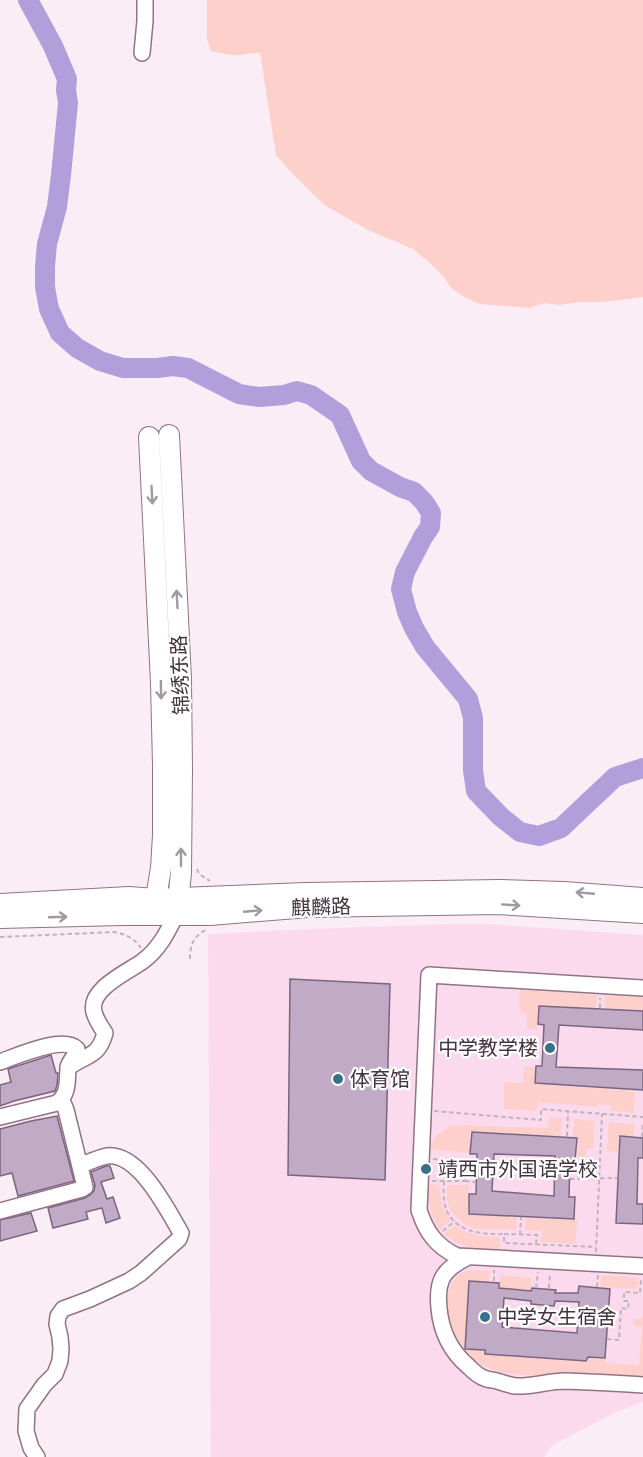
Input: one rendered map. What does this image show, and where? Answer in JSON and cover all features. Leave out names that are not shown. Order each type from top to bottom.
[{"type":"main road","name":"锦绣东路","points":[[169,435],[181,679],[181,873],[177,906]]},
{"type":"main road","name":"锦绣东路","points":[[149,437],[163,753],[163,835],[155,907]]},
{"type":"main road","name":"麒麟路","points":[[0,918],[155,907],[499,890],[643,898]]},
{"type":"main road","name":"麒麟路","points":[[0,904],[129,897],[155,907]]},
{"type":"main road","name":"麒麟路","points":[[177,906],[210,915],[308,907],[497,904],[643,913]]},
{"type":"street","points":[[142,53],[145,0]]},
{"type":"street","points":[[68,1068],[96,1052],[102,1044],[105,1034],[93,1011],[95,1000],[101,990],[109,982],[144,960],[157,948],[165,937],[177,906]]},
{"type":"street","points":[[642,1266],[457,1256],[440,1246],[428,1233],[419,1210],[429,975],[643,987]]},
{"type":"street","points":[[0,1062],[49,1046],[72,1044],[77,1049],[68,1068],[68,1086],[62,1100],[0,1117]]},
{"type":"street","points":[[0,1211],[84,1188],[86,1185],[62,1100]]},
{"type":"street","points":[[37,1457],[31,1448],[26,1431],[27,1409],[55,1374],[60,1361],[58,1316],[63,1309],[104,1293],[141,1273],[179,1239],[181,1233],[156,1189],[139,1170],[118,1158],[109,1156],[81,1165]]},
{"type":"street","points":[[440,1246],[446,1272]]},
{"type":"street","points":[[468,1257],[446,1272],[438,1301],[443,1332],[453,1351],[482,1378],[512,1386],[564,1381],[643,1385]]},
{"type":"path","points":[[196,866],[199,874],[214,883]]},
{"type":"path","points":[[190,959],[193,941],[199,934],[210,928]]},
{"type":"path","points":[[0,937],[123,933],[137,943],[144,960]]},
{"type":"path","points":[[423,1110],[541,1120],[542,1108],[643,1117]]},
{"type":"path","points":[[567,1136],[568,1111]]},
{"type":"path","points":[[595,1263],[602,1114]]},
{"type":"path","points":[[642,1137],[643,1122]]},
{"type":"path","points":[[421,1158],[475,1160]]},
{"type":"path","points":[[465,1181],[466,1160]]},
{"type":"path","points":[[570,1179],[617,1178]]},
{"type":"path","points":[[420,1180],[475,1182]]},
{"type":"path","points":[[444,1181],[445,1204],[451,1216],[460,1226],[475,1233],[537,1235],[536,1244]]},
{"type":"path","points":[[520,1235],[521,1217]]},
{"type":"path","points":[[504,1234],[504,1243],[596,1247]]},
{"type":"path","points":[[608,1339],[619,1340],[621,1308],[628,1309],[629,1301],[624,1301],[624,1292],[640,1293],[642,1266]]},
{"type":"shaded area","points":[[207,0],[643,0],[643,297],[559,305],[545,303],[529,308],[480,304],[452,289],[443,276],[413,249],[368,230],[324,205],[276,155],[260,53],[234,55],[211,51],[207,39]]},
{"type":"shaded area","name":"靖西市外国语学校","points":[[488,924],[643,935],[643,1402],[614,1413],[551,1446],[544,1457],[211,1457],[208,934]]},
{"type":"shaded area","points":[[521,989],[597,995],[596,1008],[538,1005],[537,1029],[527,1029],[527,1013],[521,1012],[519,1003]]},
{"type":"shaded area","points":[[605,995],[643,997],[643,1010],[605,1008]]},
{"type":"shaded area","points":[[524,1066],[535,1068],[535,1084],[635,1091],[634,1113],[611,1111],[611,1106],[598,1104],[597,1107],[538,1102],[537,1111],[504,1109],[504,1082],[523,1083]]},
{"type":"shaded area","points":[[549,1117],[562,1118],[561,1136],[470,1131],[470,1153],[430,1149],[437,1135],[452,1125],[548,1128]]},
{"type":"shaded area","points":[[574,1119],[595,1121],[593,1149],[586,1149],[585,1157],[577,1156],[578,1137],[573,1137]]},
{"type":"shaded area","points":[[609,1122],[635,1124],[634,1137],[619,1136],[618,1152],[607,1151]]},
{"type":"shaded area","points":[[429,1184],[439,1185],[442,1205],[450,1220],[440,1230],[430,1208]]},
{"type":"shaded area","points":[[447,1185],[469,1185],[468,1215],[517,1217],[516,1229],[474,1229],[466,1225],[451,1212],[447,1201]]},
{"type":"shaded area","points":[[525,1218],[578,1220],[575,1244],[541,1242],[542,1231],[525,1230]]},
{"type":"shaded area","points":[[455,1225],[470,1233],[500,1237],[500,1251],[477,1249],[444,1234]]},
{"type":"shaded area","points":[[490,1271],[489,1281],[469,1281],[465,1349],[484,1351],[484,1354],[586,1362],[588,1358],[606,1359],[606,1363],[639,1365],[642,1326],[633,1325],[634,1319],[642,1319],[643,1310],[643,1380],[509,1374],[494,1370],[474,1360],[458,1344],[454,1336],[450,1327],[447,1306],[448,1295],[456,1278],[463,1272]]},
{"type":"shaded area","points":[[500,1275],[531,1278],[531,1290],[499,1288]]},
{"type":"shaded area","points":[[603,1275],[638,1278],[637,1289],[601,1287]]},
{"type":"building","name":"体育馆","points":[[290,979],[390,984],[385,1180],[288,1175]]},
{"type":"building","name":"中学教学楼","points":[[539,1006],[643,1011],[643,1030],[559,1025],[556,1067],[643,1070],[643,1090],[535,1083],[536,1066],[542,1066],[544,1025],[538,1024]]},
{"type":"building","points":[[51,1055],[56,1073],[58,1073],[55,1091],[0,1106],[0,1085],[11,1082],[8,1069]]},
{"type":"building","points":[[57,1116],[74,1181],[18,1196],[12,1173],[0,1176],[0,1129]]},
{"type":"building","points":[[472,1132],[577,1138],[575,1160],[570,1160],[569,1197],[575,1197],[574,1219],[469,1214],[469,1194],[476,1194],[477,1154],[470,1154]],"holes":[[[494,1154],[555,1156],[554,1196],[492,1191]]]},
{"type":"building","points":[[620,1136],[643,1138],[643,1158],[638,1158],[637,1204],[643,1204],[643,1224],[616,1223]]},
{"type":"building","points":[[110,1166],[114,1178],[101,1182],[107,1199],[113,1197],[120,1218],[106,1223],[102,1208],[86,1212],[88,1219],[53,1228],[48,1208],[90,1195],[95,1185],[91,1172]]},
{"type":"building","points":[[31,1213],[37,1231],[0,1241],[0,1220]]},
{"type":"building","name":"中学女生宿舍","points":[[469,1281],[499,1283],[499,1288],[531,1291],[532,1288],[556,1290],[555,1293],[578,1293],[579,1286],[610,1289],[605,1358],[588,1357],[586,1361],[485,1354],[485,1350],[465,1349]],"holes":[[[504,1298],[531,1301],[531,1304],[554,1306],[555,1301],[579,1302],[577,1333],[502,1327]]]},
{"type":"waterway","points":[[28,0],[53,46],[67,79],[68,103],[61,175],[57,207],[47,244],[45,266],[45,287],[49,309],[60,333],[77,348],[100,361],[123,368],[173,366],[188,368],[239,394],[259,397],[284,395],[297,391],[311,395],[340,415],[361,461],[371,471],[414,492],[424,502],[431,513],[430,527],[405,572],[401,589],[407,612],[425,647],[468,699],[473,718],[473,770],[476,791],[501,817],[520,832],[539,836],[561,828],[615,777],[643,768]]},
{"type":"place","name":"中学教学楼","points":[[550,1048]]},
{"type":"place","name":"体育馆","points":[[338,1079]]},
{"type":"place","name":"靖西市外国语学校","points":[[426,1169]]},
{"type":"place","name":"中学女生宿舍","points":[[485,1317]]}]
